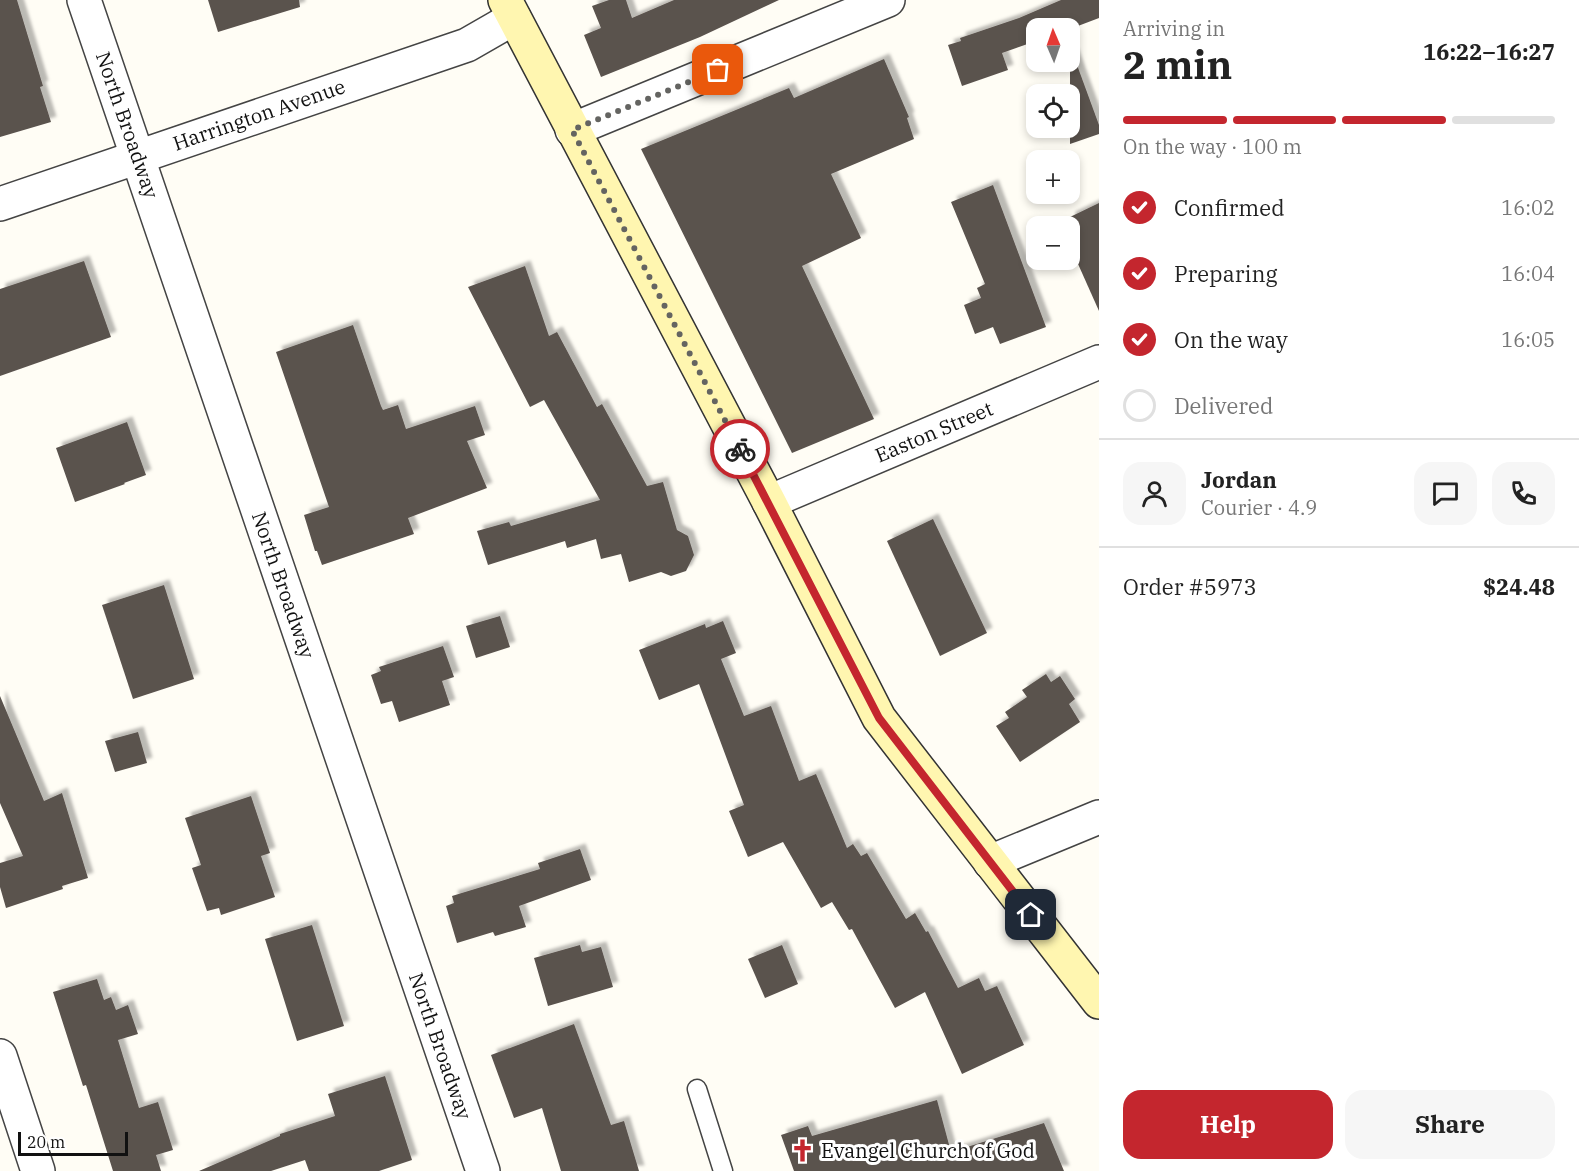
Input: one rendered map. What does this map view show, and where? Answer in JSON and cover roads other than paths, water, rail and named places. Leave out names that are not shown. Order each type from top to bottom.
[{"type":"main road","points":[[510,9],[769,502],[879,718],[1099,1002]]},
{"type":"street","name":"North Broadway","points":[[84,0],[483,1171]]},
{"type":"street","points":[[572,130],[888,0]]},
{"type":"street","name":"Harrington Avenue","points":[[0,204],[467,45],[510,9]]},
{"type":"street","name":"Easton Street","points":[[769,502],[1099,362]]},
{"type":"street","points":[[990,862],[1099,817]]},
{"type":"street","points":[[0,1056],[38,1171]]},
{"type":"lane","points":[[697,1089],[723,1171]]},
{"type":"place","name":"Evangel Church of God","points":[[803,1151]]}]
